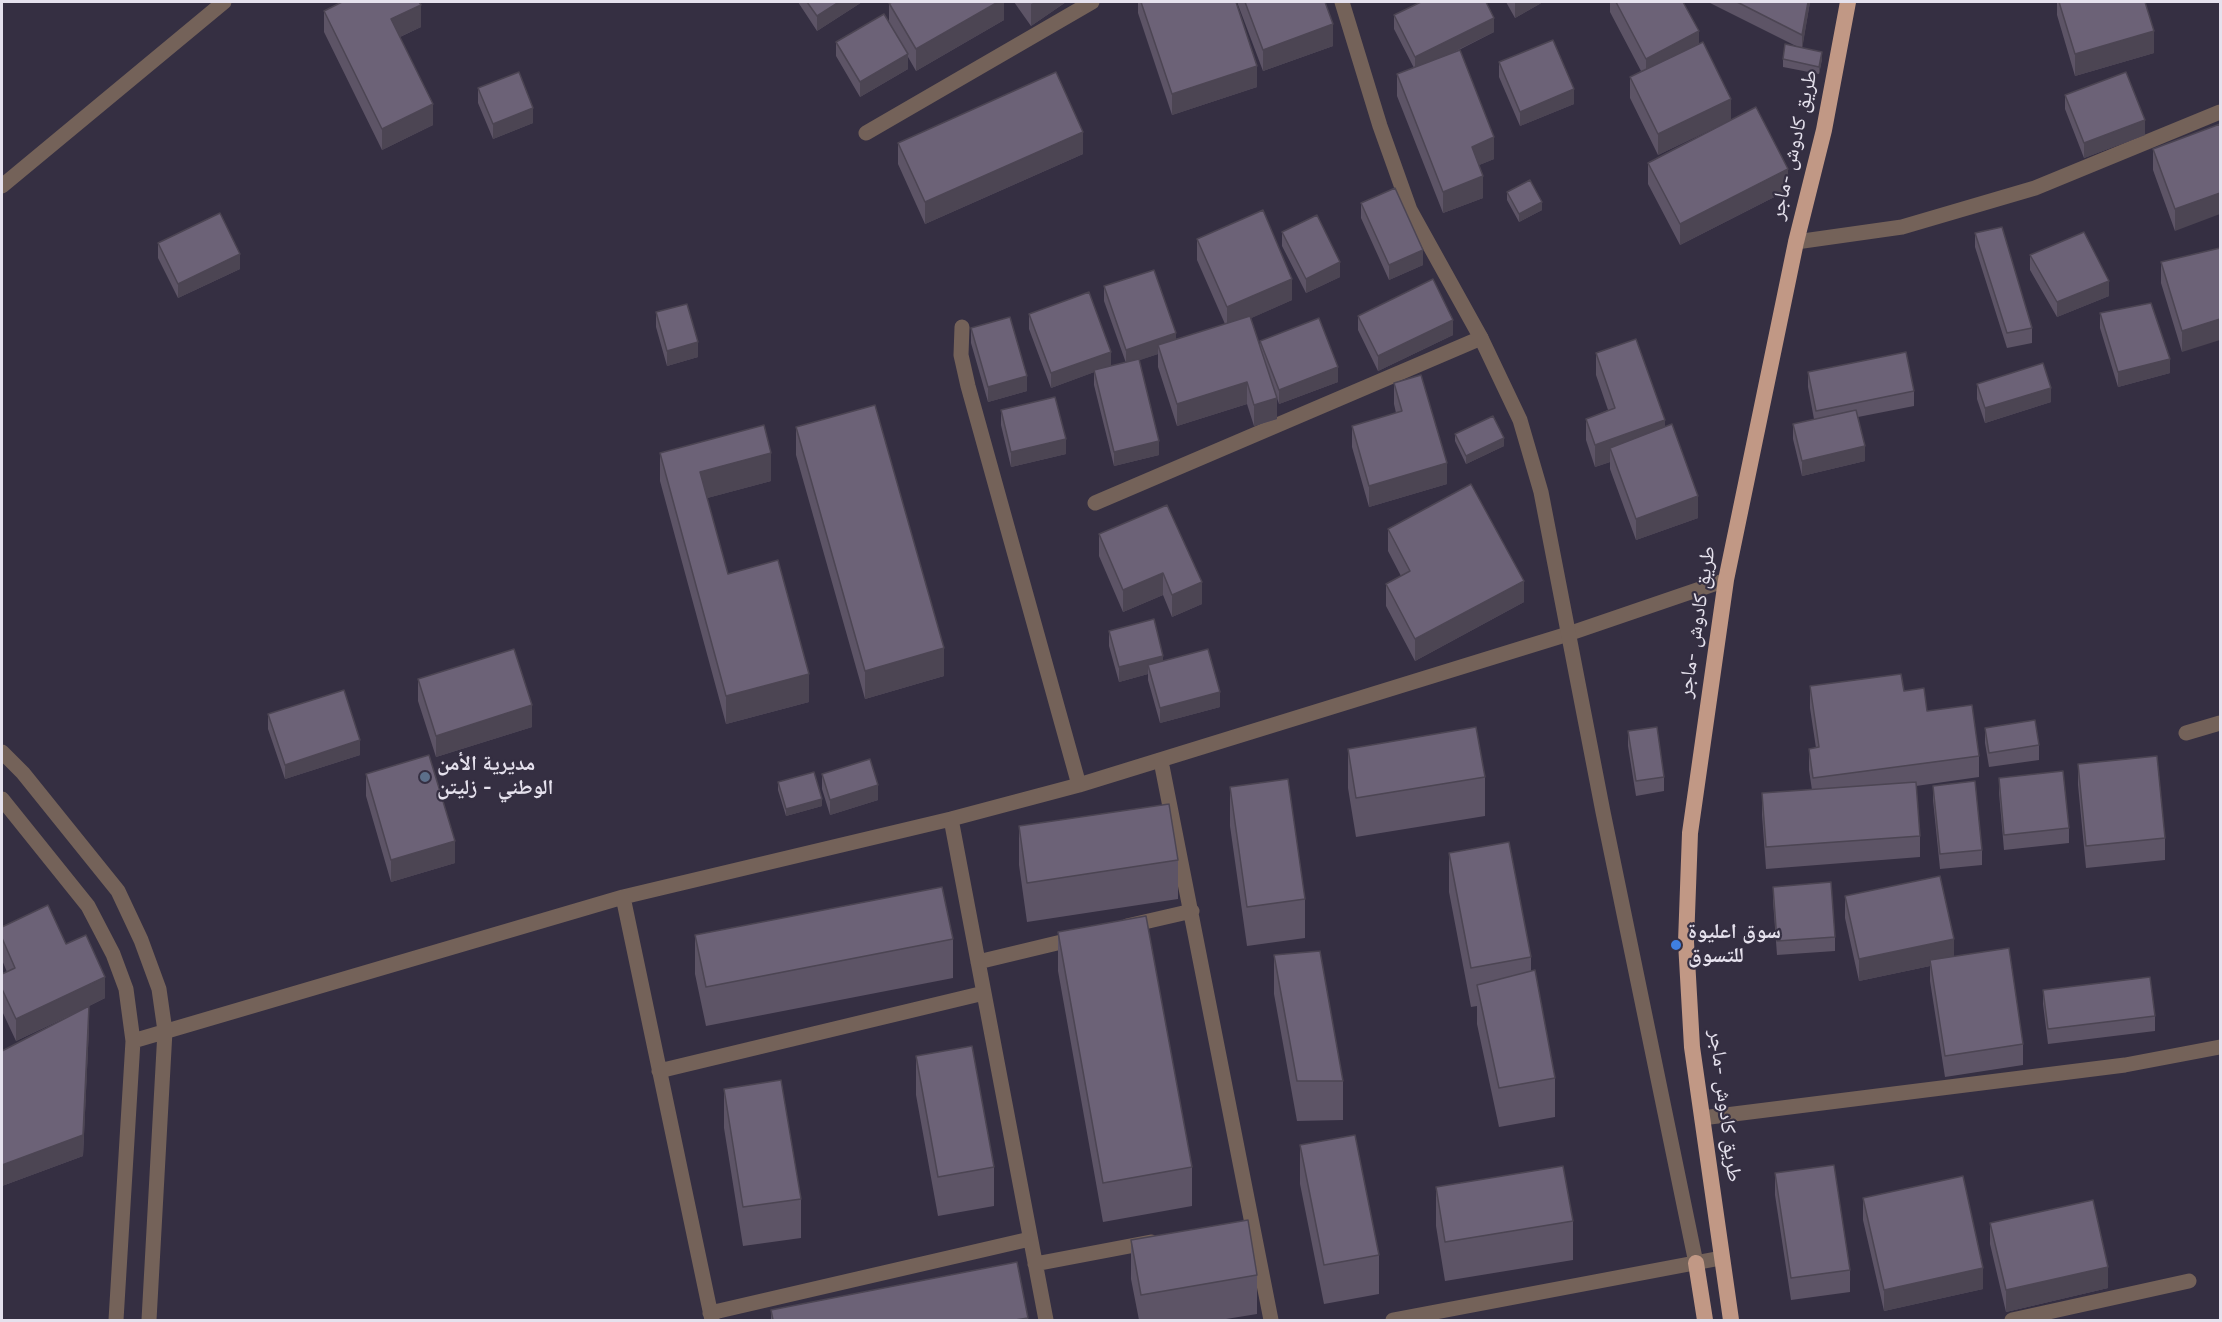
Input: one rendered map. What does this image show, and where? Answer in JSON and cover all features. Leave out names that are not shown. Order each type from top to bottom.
[{"type":"highway","name":"طريق كادوش -ماجر","points":[[1731,1320],[1692,1047],[1686,942],[1690,832],[1726,580],[1796,243],[1824,130],[1848,2]]},
{"type":"highway","points":[[1696,1263],[1705,1320]]},
{"type":"street","points":[[2,186],[224,2]]},
{"type":"street","points":[[866,133],[1092,2]]},
{"type":"street","points":[[1341,2],[1380,126],[1410,210],[1481,338],[1520,420],[1541,492],[1696,1263]]},
{"type":"street","points":[[1796,243],[1902,227],[2035,188],[2220,112]]},
{"type":"street","points":[[962,327],[961,355],[968,386],[1079,785]]},
{"type":"street","points":[[1095,503],[1481,338]]},
{"type":"street","points":[[134,1041],[623,897],[951,819],[1079,785],[1568,634],[1726,580]]},
{"type":"street","points":[[2186,733],[2220,723]]},
{"type":"street","points":[[2,752],[23,773],[118,891],[141,940],[159,989],[165,1031],[149,1320]]},
{"type":"street","points":[[1161,761],[1192,911],[1245,1225],[1271,1320]]},
{"type":"street","points":[[2,800],[88,906],[113,954],[126,989],[134,1041],[116,1320]]},
{"type":"street","points":[[951,819],[1046,1320]]},
{"type":"street","points":[[623,897],[711,1317],[1030,1239]]},
{"type":"street","points":[[1113,930],[1192,911]]},
{"type":"street","points":[[978,962],[1090,935]]},
{"type":"street","points":[[659,1071],[984,993]]},
{"type":"street","points":[[1702,1118],[2125,1065],[2220,1047]]},
{"type":"street","points":[[1035,1264],[1171,1238]]},
{"type":"street","points":[[1393,1320],[1721,1258]]},
{"type":"street","points":[[2012,1320],[2189,1281]]},
{"type":"building","points":[[342,2],[419,2],[421,5],[391,19],[433,104],[382,129],[324,11]]},
{"type":"building","points":[[807,2],[839,2],[817,16]]},
{"type":"building","points":[[998,2],[916,49],[889,3]]},
{"type":"building","points":[[1141,2],[1236,2],[1257,66],[1172,94]]},
{"type":"building","points":[[1245,2],[1325,2],[1333,24],[1263,50]]},
{"type":"building","points":[[1421,2],[1486,2],[1494,18],[1415,57],[1394,15]]},
{"type":"building","points":[[1616,2],[1683,2],[1699,31],[1646,59]]},
{"type":"building","points":[[1737,2],[1808,2],[1802,35]]},
{"type":"building","points":[[2059,2],[2145,2],[2154,31],[2075,54]]},
{"type":"building","points":[[884,14],[908,54],[860,82],[836,42]]},
{"type":"building","points":[[1553,40],[1574,89],[1520,112],[1499,62]]},
{"type":"building","points":[[1703,42],[1731,99],[1658,134],[1630,77]]},
{"type":"building","points":[[1785,44],[1822,52],[1819,67],[1783,59]]},
{"type":"building","points":[[1460,50],[1494,137],[1472,147],[1483,176],[1443,192],[1397,74]]},
{"type":"building","points":[[519,72],[533,108],[493,124],[478,88]]},
{"type":"building","points":[[1056,72],[1083,132],[925,202],[898,143]]},
{"type":"building","points":[[2126,72],[2145,120],[2084,143],[2065,95]]},
{"type":"building","points":[[1756,107],[1788,169],[1680,224],[1648,163]]},
{"type":"building","points":[[2220,124],[2220,193],[2175,209],[2153,149]]},
{"type":"building","points":[[1530,180],[1542,202],[1519,214],[1507,192]]},
{"type":"building","points":[[1395,188],[1423,250],[1389,265],[1361,203]]},
{"type":"building","points":[[1263,210],[1292,279],[1227,307],[1197,239]]},
{"type":"building","points":[[220,213],[240,254],[178,284],[158,243]]},
{"type":"building","points":[[1317,215],[1340,262],[1306,279],[1282,232]]},
{"type":"building","points":[[2002,227],[2032,328],[2007,333],[1975,233]]},
{"type":"building","points":[[2084,232],[2109,281],[2057,302],[2030,255]]},
{"type":"building","points":[[2220,248],[2220,319],[2182,331],[2161,262]]},
{"type":"building","points":[[1154,270],[1176,333],[1126,350],[1104,286]]},
{"type":"building","points":[[1433,279],[1453,320],[1378,356],[1358,316]]},
{"type":"building","points":[[1089,292],[1111,352],[1051,373],[1029,314]]},
{"type":"building","points":[[2151,303],[2170,359],[2118,372],[2100,313]]},
{"type":"building","points":[[687,304],[698,342],[667,351],[656,312]]},
{"type":"building","points":[[1250,316],[1277,398],[1254,405],[1247,382],[1177,404],[1158,345]]},
{"type":"building","points":[[1010,317],[1027,376],[988,387],[971,328]]},
{"type":"building","points":[[1319,318],[1338,367],[1279,390],[1260,341]]},
{"type":"building","points":[[1636,339],[1665,420],[1595,445],[1586,419],[1615,408],[1596,353]]},
{"type":"building","points":[[1906,352],[1914,391],[1816,411],[1808,372]]},
{"type":"building","points":[[1139,359],[1159,441],[1114,452],[1094,370]]},
{"type":"building","points":[[2043,363],[2051,388],[1985,408],[1977,384]]},
{"type":"building","points":[[1421,375],[1447,463],[1369,486],[1352,426],[1402,411],[1394,383]]},
{"type":"building","points":[[1055,397],[1066,439],[1011,452],[1001,410]]},
{"type":"building","points":[[875,405],[944,648],[865,671],[796,427]]},
{"type":"building","points":[[1856,410],[1865,446],[1802,461],[1793,424]]},
{"type":"building","points":[[1493,416],[1504,438],[1466,456],[1455,434]]},
{"type":"building","points":[[1672,424],[1698,496],[1636,519],[1610,448]]},
{"type":"building","points":[[764,425],[771,453],[700,472],[728,574],[778,560],[809,674],[726,696],[660,453]]},
{"type":"building","points":[[1471,484],[1524,581],[1415,639],[1386,584],[1410,571],[1388,529]]},
{"type":"building","points":[[1167,505],[1202,582],[1172,595],[1163,573],[1123,590],[1099,534]]},
{"type":"building","points":[[1154,619],[1163,656],[1119,667],[1109,631]]},
{"type":"building","points":[[514,649],[532,705],[436,736],[418,679]]},
{"type":"building","points":[[1208,649],[1220,692],[1160,708],[1148,665]]},
{"type":"building","points":[[1901,674],[1904,691],[1924,688],[1927,711],[1972,705],[1979,756],[1813,778],[1809,749],[1819,747],[1810,686]]},
{"type":"building","points":[[344,690],[360,740],[285,765],[268,714]]},
{"type":"building","points":[[2035,720],[2039,745],[1989,753],[1985,728]]},
{"type":"building","points":[[1476,727],[1485,777],[1356,798],[1348,749]]},
{"type":"building","points":[[1657,727],[1664,777],[1636,781],[1628,731]]},
{"type":"building","points":[[429,755],[455,841],[391,860],[366,774]]},
{"type":"building","points":[[2157,756],[2165,838],[2086,846],[2078,764]]},
{"type":"building","points":[[870,759],[878,785],[830,800],[822,774]]},
{"type":"building","points":[[2063,771],[2069,828],[2004,835],[1999,778]]},
{"type":"building","points":[[814,772],[822,799],[786,809],[778,782]]},
{"type":"building","points":[[1288,779],[1305,899],[1247,907],[1230,787]]},
{"type":"building","points":[[1975,781],[1982,850],[1940,854],[1933,786]]},
{"type":"building","points":[[1916,782],[1920,836],[1766,847],[1762,793]]},
{"type":"building","points":[[1169,804],[1178,860],[1027,883],[1019,826]]},
{"type":"building","points":[[1509,842],[1531,957],[1471,968],[1449,853]]},
{"type":"building","points":[[1940,876],[1954,939],[1859,959],[1845,896]]},
{"type":"building","points":[[1831,882],[1835,937],[1777,941],[1773,887]]},
{"type":"building","points":[[942,887],[953,939],[706,987],[695,935]]},
{"type":"building","points":[[48,905],[66,944],[86,935],[105,977],[16,1019],[2,989],[2,974],[15,968],[2,938],[2,927]]},
{"type":"building","points":[[1146,916],[1192,1167],[1103,1183],[1058,932]]},
{"type":"building","points":[[2009,948],[2023,1044],[1945,1056],[1930,960]]},
{"type":"building","points":[[1320,951],[1343,1081],[1297,1081],[1274,955]]},
{"type":"building","points":[[1535,970],[1555,1078],[1499,1088],[1477,985]]},
{"type":"building","points":[[2150,977],[2155,1016],[2048,1029],[2043,990]]},
{"type":"building","points":[[89,1006],[83,1135],[2,1165],[2,1051]]},
{"type":"building","points":[[972,1046],[994,1167],[938,1177],[916,1056]]},
{"type":"building","points":[[781,1080],[801,1199],[743,1207],[724,1089]]},
{"type":"building","points":[[1355,1135],[1379,1255],[1324,1265],[1300,1145]]},
{"type":"building","points":[[1834,1165],[1850,1270],[1791,1278],[1775,1173]]},
{"type":"building","points":[[1563,1166],[1573,1221],[1445,1242],[1436,1187]]},
{"type":"building","points":[[1963,1176],[1983,1268],[1884,1290],[1863,1198]]},
{"type":"building","points":[[2093,1200],[2108,1267],[2006,1290],[1990,1223]]},
{"type":"building","points":[[1248,1220],[1257,1275],[1141,1295],[1131,1240]]},
{"type":"building","points":[[1017,1262],[1028,1318],[1015,1320],[773,1320],[771,1310]]},
{"type":"place","name":"مديرية الأمن الوطني - زليتن","points":[[425,777]]},
{"type":"place","name":"سوق اعليوة للتسوق","points":[[1676,945]]}]
